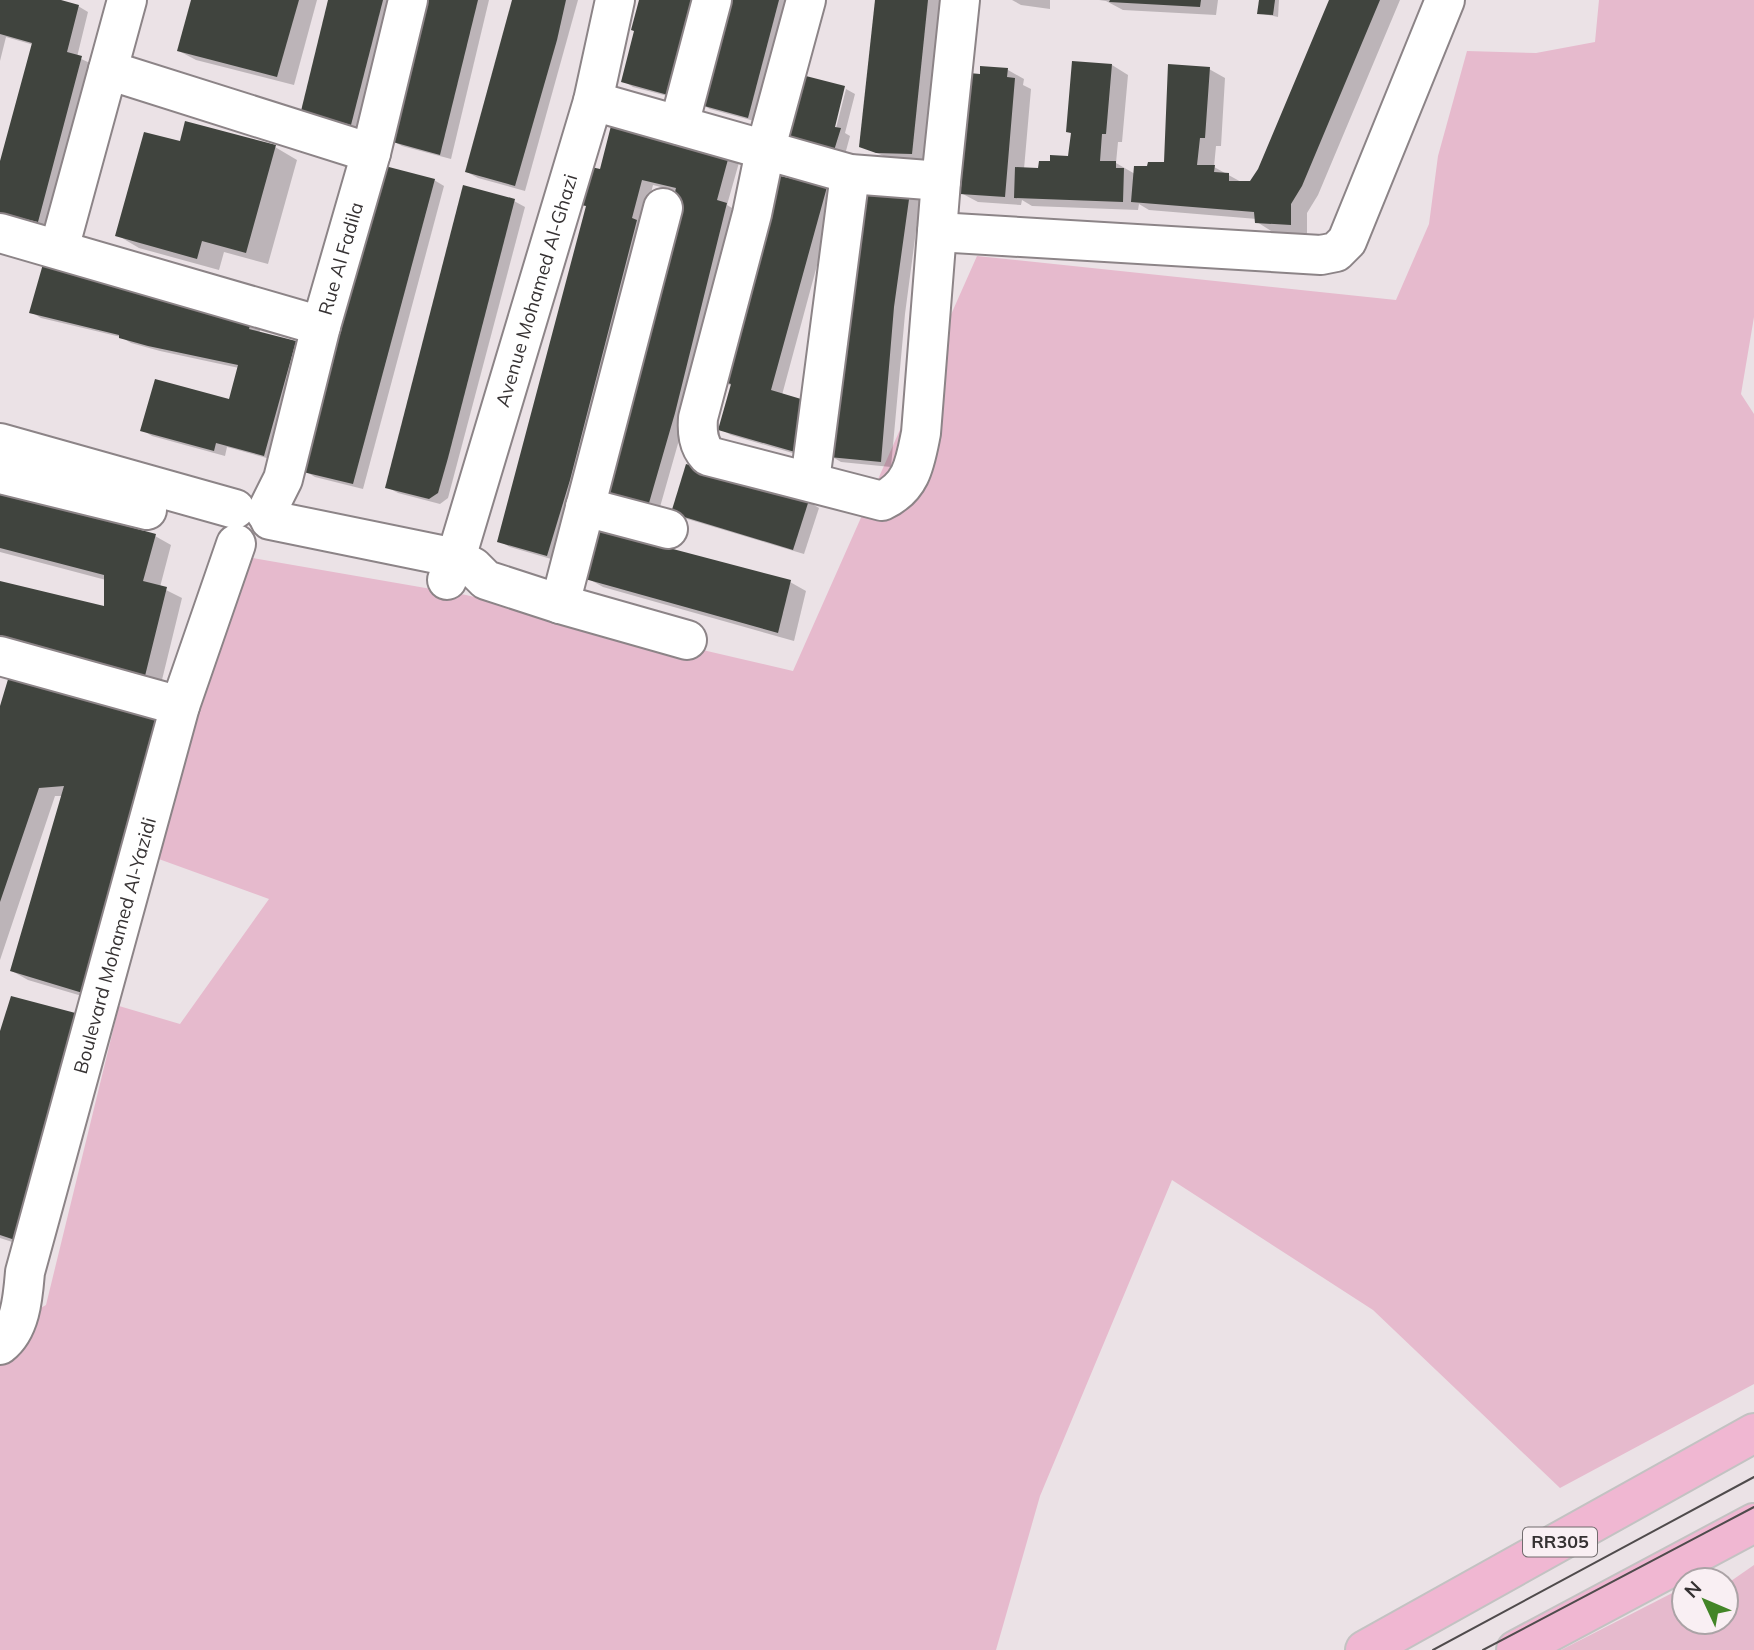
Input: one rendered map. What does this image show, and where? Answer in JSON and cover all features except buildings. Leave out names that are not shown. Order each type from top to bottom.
[{"type":"main road","name":"RR305","points":[[1365,1650],[1754,1433]]},
{"type":"main road","points":[[1516,1650],[1754,1523]]},
{"type":"street","points":[[59,249],[127,0]]},
{"type":"street","name":"Rue Al Fadila","points":[[250,526],[283,479],[321,326],[371,153],[408,0]]},
{"type":"street","name":"Avenue Mohamed Al-Ghazi","points":[[463,573],[593,102],[615,0]]},
{"type":"street","points":[[679,125],[712,0]]},
{"type":"street","points":[[806,0],[765,151],[752,214],[698,418],[697,434],[702,450],[708,456],[882,501],[904,487],[916,460],[921,433],[941,181],[960,0]]},
{"type":"street","points":[[937,232],[1321,255],[1336,252],[1348,242],[1444,0]]},
{"type":"street","points":[[108,69],[371,153]]},
{"type":"street","points":[[593,102],[850,174],[941,181]]},
{"type":"street","points":[[810,481],[850,174]]},
{"type":"street","points":[[560,604],[663,208]]},
{"type":"street","points":[[0,233],[321,326]]},
{"type":"street","points":[[0,443],[357,562],[463,573],[687,640]]},
{"type":"street","points":[[0,474],[250,526]]},
{"type":"street","points":[[584,507],[668,529]]},
{"type":"street","name":"Boulevard Mohamed Al-Yazidi","points":[[0,1345],[5,1342],[18,1317],[13,1268],[180,706],[250,526]]},
{"type":"street","points":[[0,656],[180,706]]},
{"type":"shaded area","points":[[1599,0],[1754,0],[1754,317],[1741,394],[1754,414],[1754,1384],[1560,1488],[1373,1310],[1172,1180],[1040,1496],[996,1650],[0,1650],[0,1330],[46,1305],[119,1006],[180,1024],[269,899],[156,858],[230,554],[466,595],[793,671],[977,256],[1396,300],[1429,224],[1438,156],[1467,51],[1536,53],[1595,42]]},
{"type":"shaded area","points":[[1754,1565],[1754,1650],[1561,1650],[1670,1594],[1670,1636],[1740,1636],[1740,1575]]},
{"type":"tram line","points":[[1433,1650],[1754,1477]]},
{"type":"tram line","points":[[1483,1650],[1754,1507]]}]
